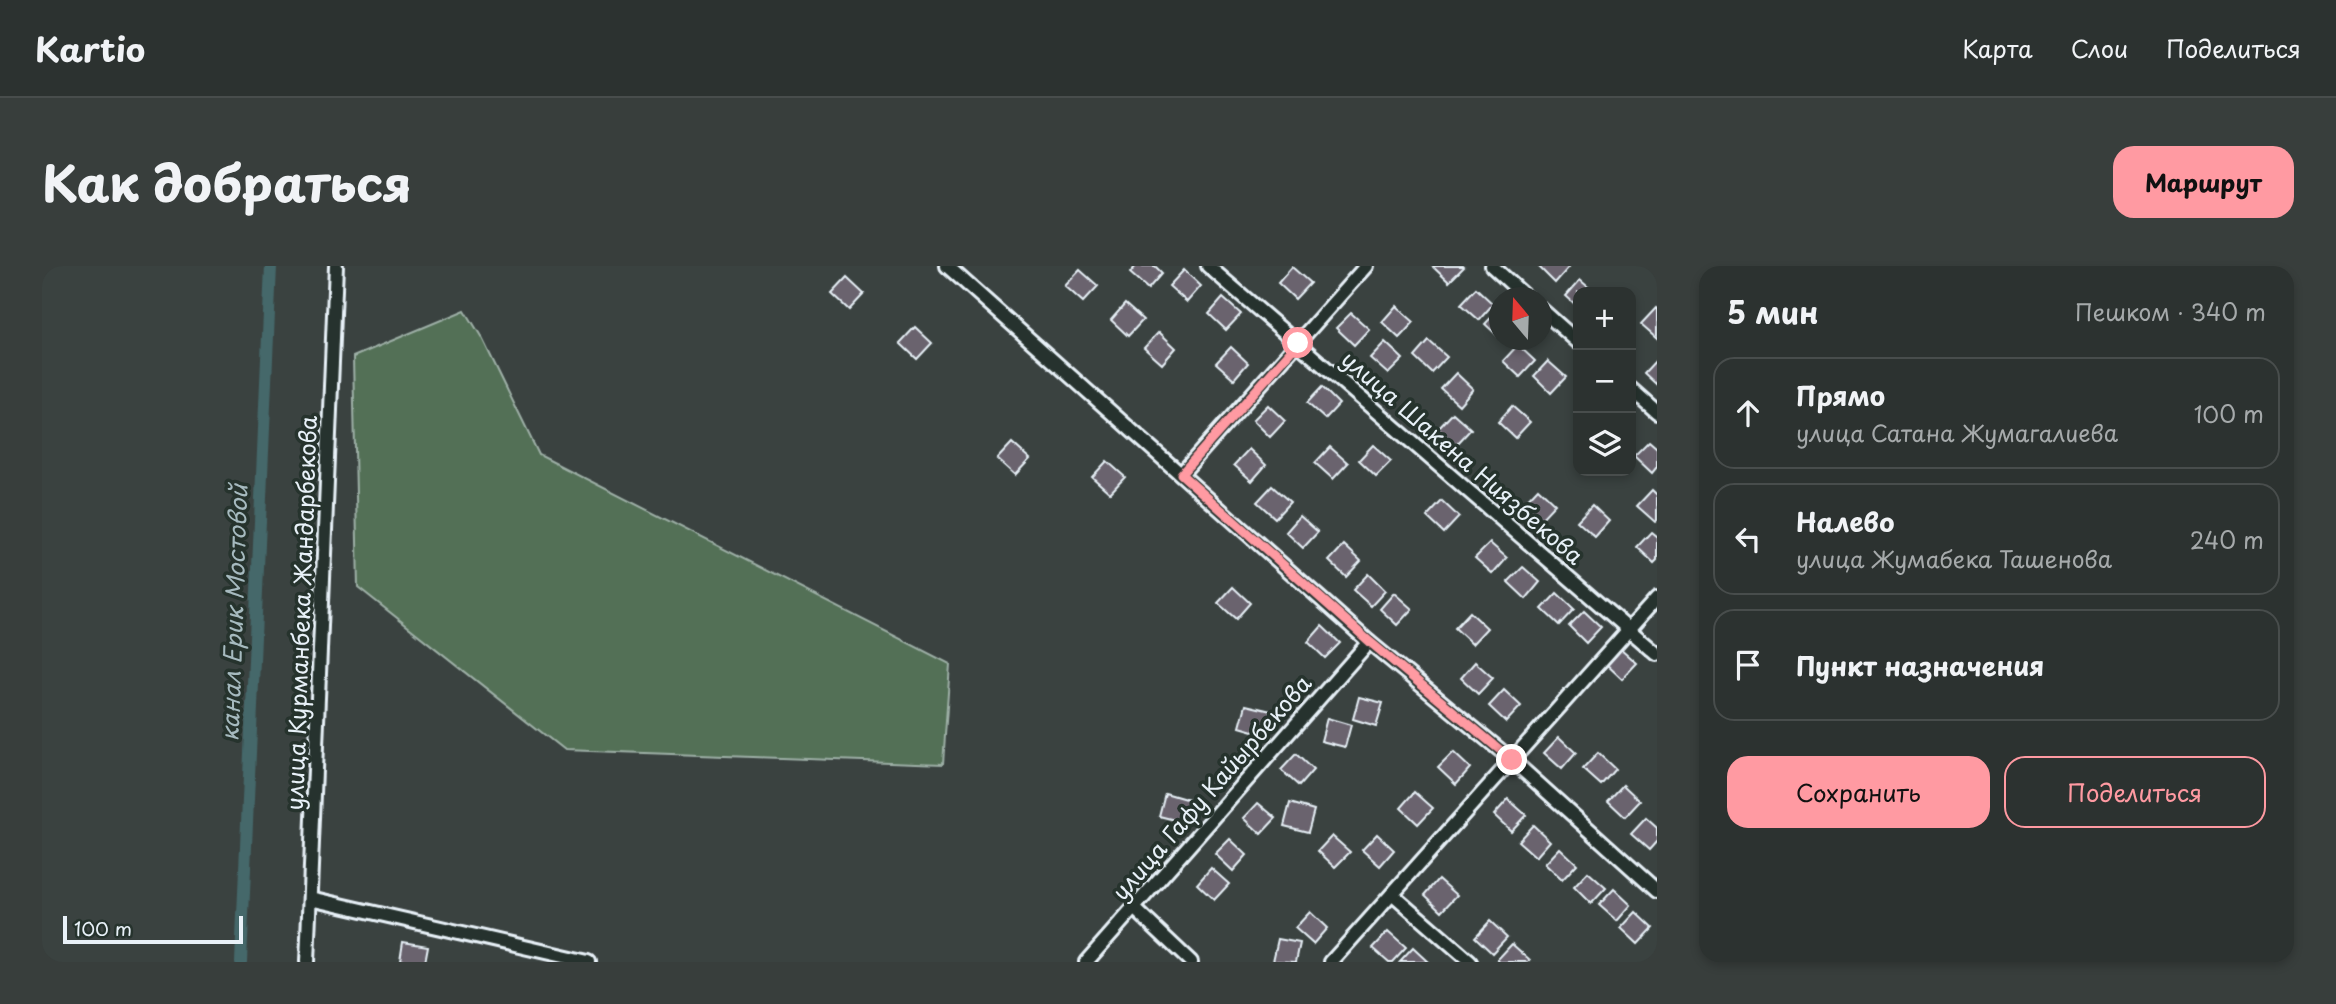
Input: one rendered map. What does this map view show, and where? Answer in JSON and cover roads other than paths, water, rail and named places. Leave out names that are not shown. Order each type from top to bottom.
[{"type":"street","name":"улица Курманбека Жандарбекова","points":[[307,962],[337,266]]},
{"type":"street","points":[[947,266],[1370,642],[1512,760],[1657,891]]},
{"type":"street","name":"улица Шакена Ниязбекова","points":[[1208,266],[1657,654]]},
{"type":"street","points":[[1181,474],[1366,266]]},
{"type":"street","points":[[1492,266],[1515,287]]},
{"type":"street","points":[[1552,319],[1573,338]]},
{"type":"street","points":[[1636,393],[1657,412]]},
{"type":"street","points":[[1331,962],[1657,598]]},
{"type":"street","name":"улица Гафу Кайырбекова","points":[[1086,962],[1370,642]]},
{"type":"street","points":[[1392,894],[1470,962]]},
{"type":"street","points":[[310,898],[589,962]]},
{"type":"street","points":[[1134,908],[1191,962]]},
{"type":"waterway","name":"канал Ерик Мостовой","points":[[241,962],[271,266]]}]
